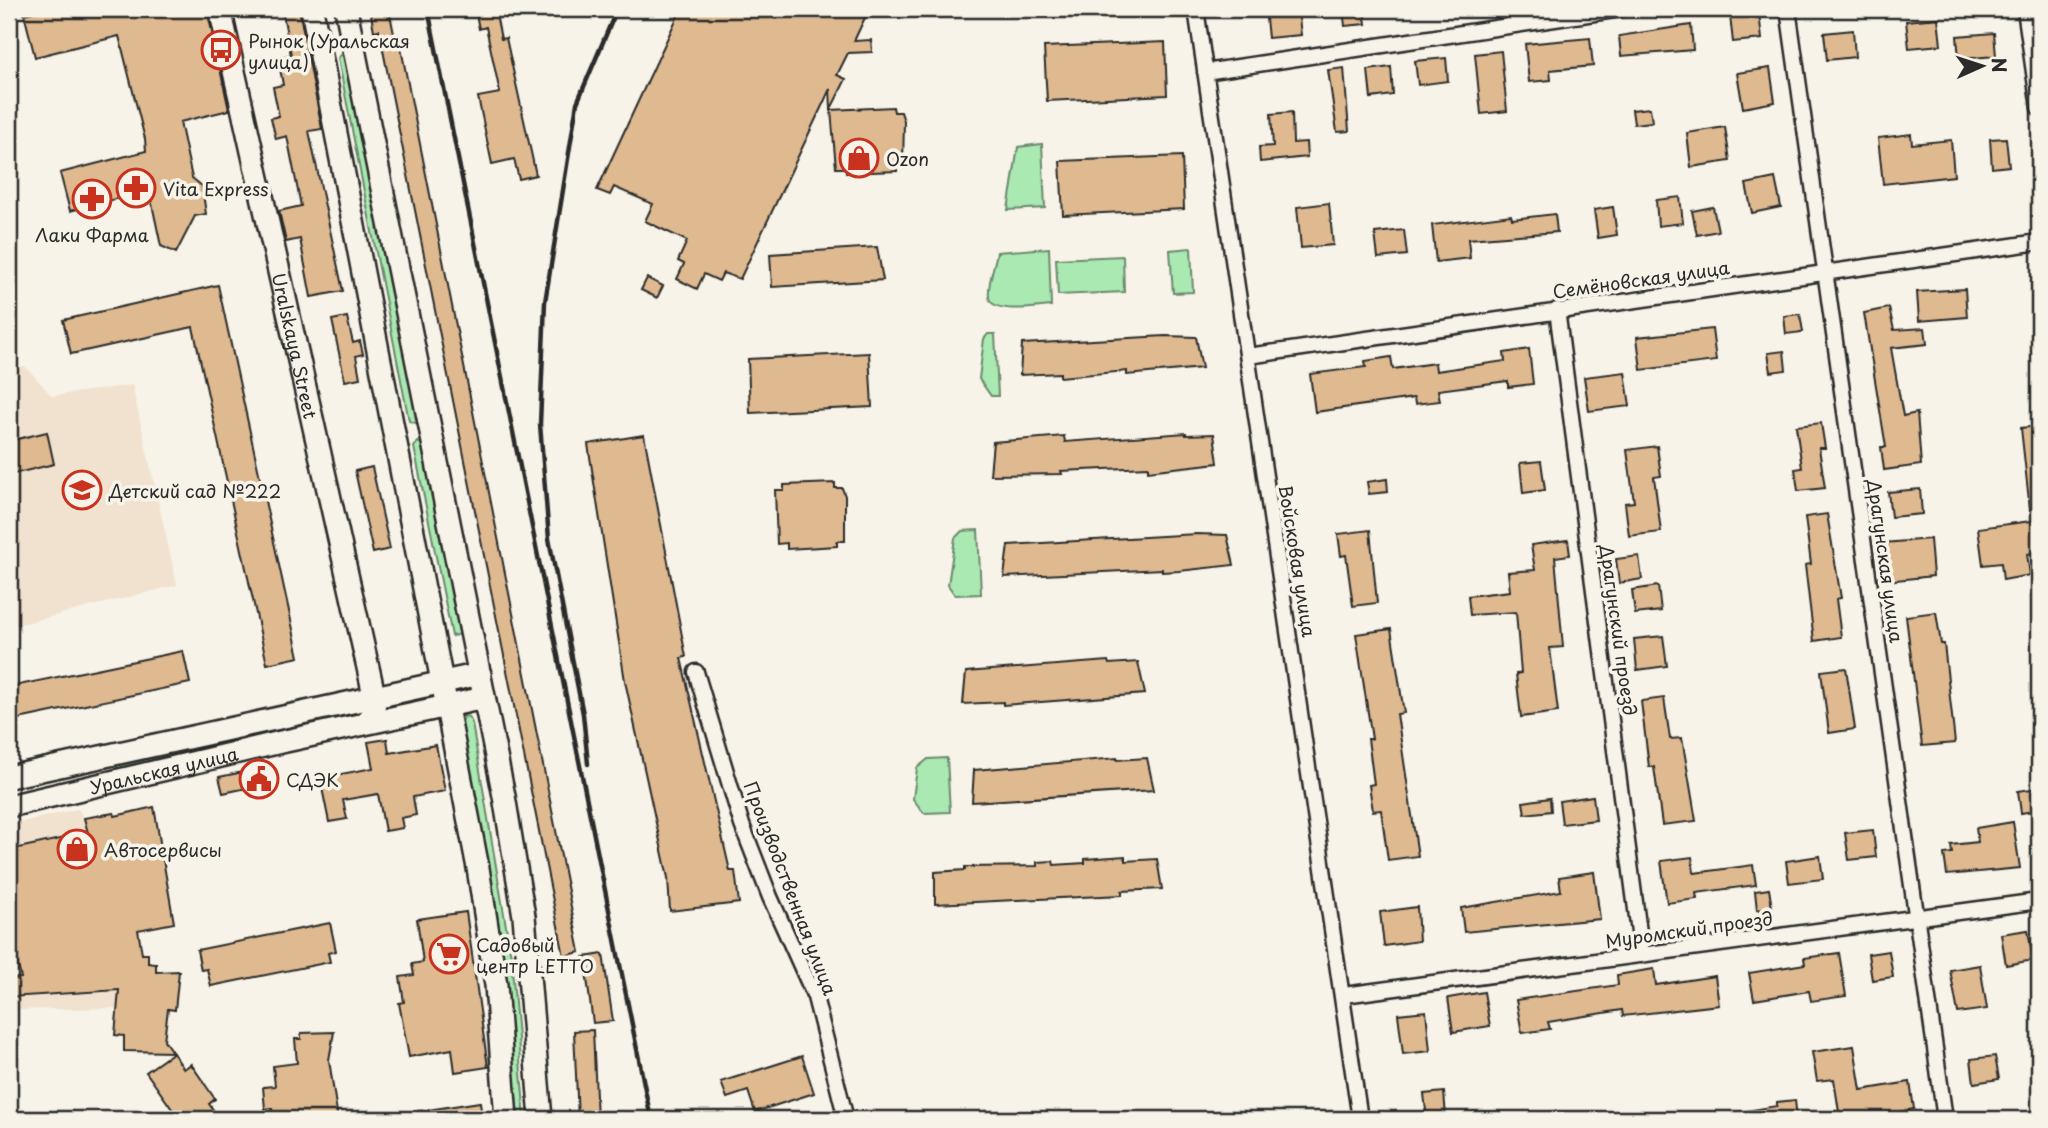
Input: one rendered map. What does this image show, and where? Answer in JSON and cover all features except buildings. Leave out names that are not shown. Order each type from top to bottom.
[{"type":"main road","name":"Uralskaya Street","points":[[220,9],[375,692]]},
{"type":"main road","points":[[312,9],[476,856],[496,985],[506,1119]]},
{"type":"main road","points":[[346,9],[480,674],[524,916],[541,1119]]},
{"type":"main road","points":[[9,777],[375,692],[480,674]]},
{"type":"main road","points":[[363,724],[374,713],[375,692]]},
{"type":"main road","name":"Уральская улица","points":[[9,806],[484,698]]},
{"type":"street","name":"Войсковая улица","points":[[1196,9],[1344,995],[1360,1119]]},
{"type":"street","points":[[1511,9],[1513,25]]},
{"type":"street","points":[[1205,72],[1621,9]]},
{"type":"street","name":"Драгунская улица","points":[[1788,9],[1945,1119]]},
{"type":"street","points":[[2025,9],[2039,108]]},
{"type":"street","name":"Семёновская улица","points":[[1248,356],[2039,242]]},
{"type":"street","name":"Драгунский проезд","points":[[1557,310],[1642,955]]},
{"type":"street","name":"Производственная улица","points":[[696,673],[742,825],[770,897],[815,997],[846,1119]]},
{"type":"street","name":"Муромский проезд","points":[[1344,995],[2039,901]]},
{"type":"shaded area","name":"Детский сад №222","points":[[25,366],[52,396],[132,385],[177,585],[9,627],[9,369]]},
{"type":"shaded area","points":[[78,809],[84,818],[119,990],[119,1008],[9,1010],[9,825]]},
{"type":"green space","points":[[347,53],[419,421],[415,423],[409,421],[338,58]]},
{"type":"green space","points":[[1042,144],[1045,208],[1008,210],[1018,147]]},
{"type":"green space","points":[[1049,248],[1051,306],[1016,309],[992,303],[989,286],[997,252]]},
{"type":"green space","points":[[1191,248],[1193,292],[1173,293],[1170,250]]},
{"type":"green space","points":[[1123,256],[1124,292],[1058,295],[1056,259]]},
{"type":"green space","points":[[988,334],[995,334],[998,396],[991,396],[979,379],[984,339]]},
{"type":"green space","points":[[418,442],[424,445],[461,634],[452,636],[414,447]]},
{"type":"green space","points":[[978,530],[981,594],[955,595],[948,585],[955,538],[962,531]]},
{"type":"green space","points":[[339,715],[339,719],[117,771],[117,765],[121,762]]},
{"type":"green space","points":[[464,716],[469,717],[472,723],[511,956],[525,1119],[516,1119],[497,932],[462,723]]},
{"type":"green space","points":[[947,758],[950,812],[924,813],[913,799],[917,768],[928,759]]},
{"type":"railway","points":[[428,9],[651,1119]]},
{"type":"railway","points":[[588,764],[583,714],[549,539],[540,424],[545,302],[577,103],[617,9]]},
{"type":"place","name":"Рынок (Уральская улица)","points":[[221,50]]},
{"type":"place","name":"Ozon","points":[[859,158]]},
{"type":"place","name":"Vita Express","points":[[136,188]]},
{"type":"place","name":"Лаки Фарма","points":[[92,199]]},
{"type":"place","name":"Детский сад №222","points":[[82,490]]},
{"type":"place","name":"СДЭК","points":[[259,779]]},
{"type":"place","name":"Автосервисы","points":[[77,849]]},
{"type":"place","name":"Садовый центр LETTO","points":[[449,954]]}]
